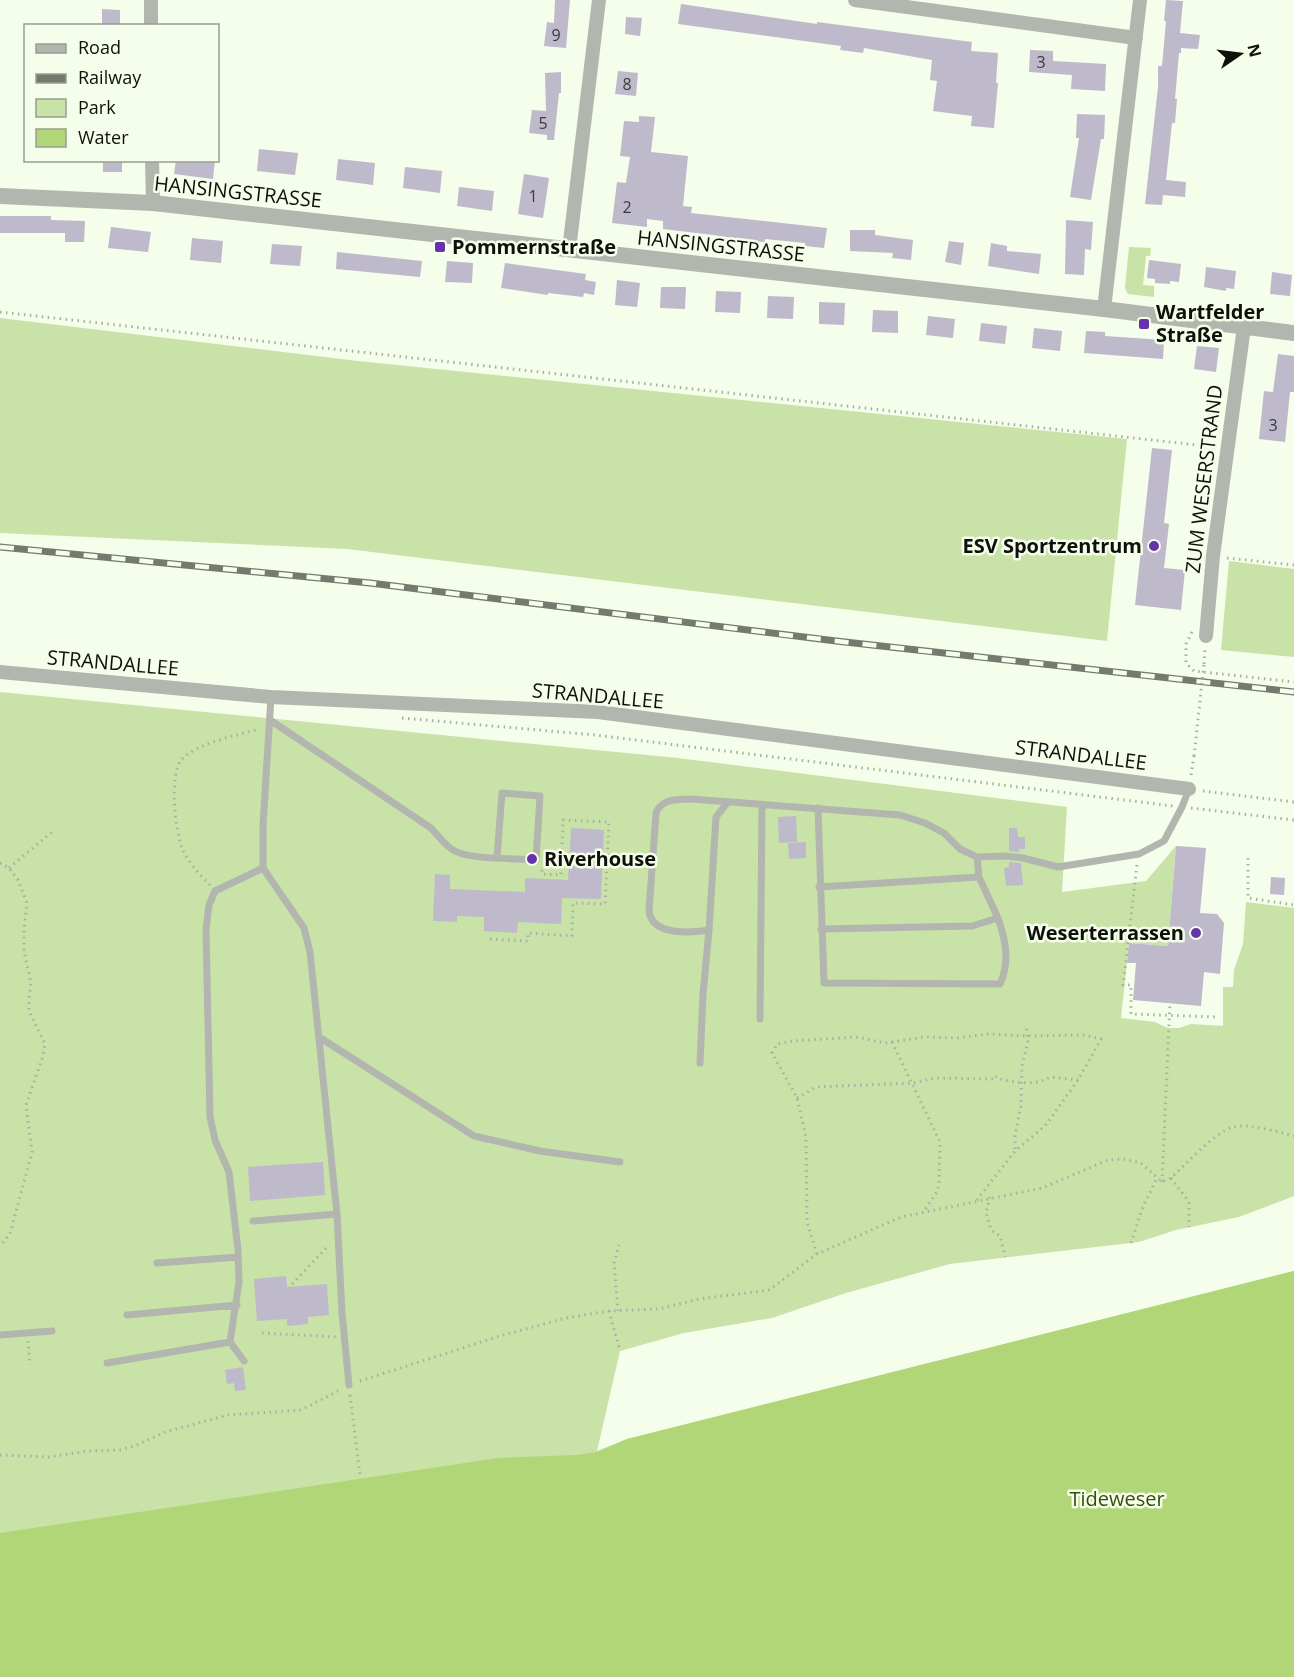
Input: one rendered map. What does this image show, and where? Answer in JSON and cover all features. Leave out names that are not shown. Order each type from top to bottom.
[{"type":"street","points":[[151,0],[151,24]]},
{"type":"street","points":[[569,250],[599,0]]},
{"type":"street","points":[[855,0],[1136,38]]},
{"type":"street","points":[[1104,309],[1140,0]]},
{"type":"street","points":[[152,162],[153,202]]},
{"type":"street","name":"HANSINGSTRASSE","points":[[0,195],[153,202],[1104,309],[1294,333]]},
{"type":"street","name":"ZUM WESERSTRAND","points":[[1207,631],[1213,556],[1244,327]]},
{"type":"street","name":"STRANDALLEE","points":[[0,672],[271,697],[598,712],[1189,789]]},
{"type":"lane","points":[[271,697],[263,825],[263,868],[304,928],[310,952],[338,1214],[344,1338],[349,1385]]},
{"type":"lane","points":[[270,723],[431,828],[453,851],[466,855],[536,860],[540,796],[502,793],[498,857]]},
{"type":"lane","points":[[709,930],[664,929],[652,921],[649,907],[656,813],[659,806],[666,801],[691,799],[900,815],[925,823],[944,833],[960,849],[977,857],[1014,856],[1058,867],[1138,854],[1164,841],[1189,789]]},
{"type":"lane","points":[[700,1063],[716,817],[728,802]]},
{"type":"lane","points":[[760,1019],[762,805]]},
{"type":"lane","points":[[818,808],[824,983],[1000,984],[1006,971],[1005,940],[998,918],[979,877],[977,857]]},
{"type":"lane","points":[[244,1361],[230,1342],[239,1282],[233,1198],[228,1172],[215,1140],[210,1117],[206,930],[209,904],[215,891],[263,868]]},
{"type":"lane","points":[[819,887],[979,877]]},
{"type":"lane","points":[[821,929],[972,926],[998,918]]},
{"type":"lane","points":[[319,1037],[474,1136],[540,1151],[620,1162]]},
{"type":"lane","points":[[253,1221],[338,1214]]},
{"type":"lane","points":[[157,1263],[238,1257]]},
{"type":"lane","points":[[127,1315],[237,1305]]},
{"type":"lane","points":[[0,1335],[52,1331]]},
{"type":"lane","points":[[107,1363],[230,1342]]},
{"type":"path","points":[[0,312],[1227,449]]},
{"type":"path","points":[[1213,556],[1294,565]]},
{"type":"path","points":[[1207,631],[1201,626],[1192,631],[1186,644],[1186,663],[1194,671],[1294,682]]},
{"type":"path","points":[[1204,664],[1189,789],[1294,802]]},
{"type":"path","points":[[396,718],[595,735],[1294,820]]},
{"type":"path","points":[[215,891],[182,850],[177,830],[174,779],[180,761],[194,749],[270,723]]},
{"type":"path","points":[[490,939],[528,941],[528,933],[572,936],[573,903],[605,904],[609,822],[563,820],[561,875],[542,874],[542,865]]},
{"type":"path","points":[[9,868],[52,832]]},
{"type":"path","points":[[1138,854],[1123,985],[1131,985],[1131,1014],[1217,1017]]},
{"type":"path","points":[[536,855],[561,857]]},
{"type":"path","points":[[1248,858],[1248,898],[1294,905]]},
{"type":"path","points":[[0,863],[9,868],[18,880],[27,903],[24,951],[31,983],[28,998],[29,1011],[45,1044],[26,1105],[32,1152],[10,1234],[0,1246]]},
{"type":"path","points":[[1162,1182],[1170,1004]]},
{"type":"path","points":[[1015,1151],[1015,1136],[1021,1106],[1022,1066],[1028,1041],[1026,1026]]},
{"type":"path","points":[[817,1254],[807,1222],[806,1137],[797,1098],[772,1053],[777,1044],[856,1037],[885,1043],[925,1037],[956,1038],[988,1034],[1085,1035],[1101,1039],[1078,1080],[1045,1126],[1015,1151],[977,1200]]},
{"type":"path","points":[[892,1042],[940,1142],[939,1183],[937,1191],[923,1212]]},
{"type":"path","points":[[797,1098],[816,1087],[913,1083],[935,1078],[994,1079],[994,1077],[1021,1083],[1039,1082],[1051,1077],[1078,1080]]},
{"type":"path","points":[[1162,1182],[1171,1178],[1221,1132],[1234,1126],[1294,1136]]},
{"type":"path","points":[[0,1455],[49,1457],[88,1451],[120,1450],[165,1432],[228,1414],[301,1410],[349,1385],[500,1336],[566,1318],[609,1311],[659,1309],[699,1299],[769,1290],[817,1254],[901,1218],[990,1197],[1042,1188],[1108,1160],[1141,1163],[1162,1182]]},
{"type":"path","points":[[1131,1243],[1142,1209],[1157,1178]]},
{"type":"path","points":[[1171,1178],[1189,1202],[1190,1227]]},
{"type":"path","points":[[990,1197],[986,1213],[991,1230],[1000,1236],[1005,1257]]},
{"type":"path","points":[[292,1284],[338,1235]]},
{"type":"path","points":[[618,1311],[614,1263],[619,1245]]},
{"type":"path","points":[[609,1311],[620,1351]]},
{"type":"path","points":[[27,1333],[30,1365]]},
{"type":"path","points":[[262,1333],[344,1338]]},
{"type":"path","points":[[349,1385],[360,1474]]},
{"type":"green space","points":[[1129,247],[1151,248],[1150,256],[1146,256],[1143,285],[1154,286],[1154,297],[1128,294],[1125,288]]},
{"type":"green space","points":[[0,318],[358,361],[1127,439],[1107,641],[347,549],[0,533]]},
{"type":"green space","points":[[1229,561],[1294,569],[1294,657],[1221,650]]},
{"type":"green space","points":[[0,692],[678,758],[1067,807],[1062,892],[1146,881],[1176,846],[1168,946],[1129,943],[1121,1018],[1155,1022],[1168,1028],[1179,1028],[1191,1024],[1223,1026],[1223,987],[1233,987],[1234,970],[1243,944],[1246,902],[1294,908],[1294,1196],[1239,1217],[1176,1230],[1139,1242],[950,1264],[846,1293],[772,1318],[684,1333],[620,1351],[597,1451],[627,1439],[1294,1271],[1294,1677],[0,1677]]},
{"type":"water","name":"Tideweser","points":[[1294,1271],[1294,1677],[0,1677],[0,1533],[498,1458],[597,1452],[627,1439]]},
{"type":"building","points":[[555,0],[570,0],[566,48],[544,46],[547,22],[554,23]]},
{"type":"building","points":[[1166,0],[1183,1],[1180,33],[1200,35],[1198,49],[1181,48],[1181,53],[1179,53],[1175,123],[1172,123],[1166,180],[1186,182],[1185,197],[1163,195],[1162,205],[1145,204],[1158,87],[1158,66],[1162,66]]},
{"type":"building","points":[[681,4],[817,24],[817,22],[972,42],[971,51],[998,53],[994,128],[971,126],[972,116],[933,111],[937,81],[930,80],[932,60],[864,48],[863,53],[840,50],[841,46],[678,24]]},
{"type":"building","points":[[102,9],[120,10],[120,24],[102,24]]},
{"type":"building","points":[[626,17],[642,18],[640,36],[625,34]]},
{"type":"building","points":[[1030,50],[1053,51],[1053,61],[1106,64],[1105,91],[1071,89],[1072,75],[1029,72]]},
{"type":"building","points":[[618,71],[638,73],[636,96],[615,94]]},
{"type":"building","points":[[561,72],[561,93],[559,93],[554,140],[547,140],[547,135],[529,133],[532,110],[546,111],[545,73]]},
{"type":"building","points":[[1077,114],[1105,115],[1104,139],[1101,139],[1091,200],[1070,197],[1079,138],[1076,138]]},
{"type":"building","points":[[639,116],[655,117],[651,152],[688,156],[683,206],[692,207],[691,213],[827,228],[824,248],[805,246],[805,243],[765,239],[765,242],[740,241],[740,239],[663,229],[663,221],[647,219],[647,227],[612,223],[617,182],[626,183],[630,157],[620,156],[624,121],[639,122]]},
{"type":"building","points":[[259,149],[298,153],[295,175],[257,171]]},
{"type":"building","points":[[338,159],[375,163],[373,185],[336,180]]},
{"type":"building","points":[[103,162],[122,162],[122,172],[103,172]]},
{"type":"building","points":[[176,162],[215,162],[213,179],[174,174]]},
{"type":"building","points":[[405,167],[442,171],[440,193],[403,188]]},
{"type":"building","points":[[524,174],[549,178],[543,218],[518,214]]},
{"type":"building","points":[[459,187],[494,191],[492,211],[457,206]]},
{"type":"building","points":[[0,216],[51,216],[51,220],[85,221],[84,242],[65,242],[65,233],[0,233]]},
{"type":"building","points":[[1066,220],[1093,222],[1091,250],[1085,249],[1084,275],[1065,274]]},
{"type":"building","points":[[111,227],[151,232],[148,252],[108,248]]},
{"type":"building","points":[[850,230],[875,230],[875,235],[913,240],[911,260],[892,258],[893,253],[850,251]]},
{"type":"building","points":[[192,238],[223,241],[221,263],[190,260]]},
{"type":"building","points":[[949,241],[964,243],[961,265],[945,262]]},
{"type":"building","points":[[991,243],[1007,246],[1007,251],[1041,254],[1039,274],[988,266]]},
{"type":"building","points":[[272,244],[302,246],[300,266],[270,264]]},
{"type":"building","points":[[337,252],[422,261],[420,277],[336,269]]},
{"type":"building","points":[[1149,260],[1181,264],[1179,282],[1155,283],[1155,279],[1147,278]]},
{"type":"building","points":[[447,261],[473,263],[472,283],[445,282]]},
{"type":"building","points":[[505,263],[586,274],[585,280],[596,282],[594,295],[584,293],[583,297],[548,293],[548,295],[501,288]]},
{"type":"building","points":[[1206,267],[1236,271],[1234,289],[1226,288],[1226,291],[1204,287]]},
{"type":"building","points":[[1272,272],[1292,275],[1290,296],[1270,294]]},
{"type":"building","points":[[617,280],[640,283],[637,307],[615,305]]},
{"type":"building","points":[[661,287],[686,287],[685,309],[660,308]]},
{"type":"building","points":[[716,291],[741,292],[740,313],[715,312]]},
{"type":"building","points":[[768,296],[794,297],[793,319],[767,318]]},
{"type":"building","points":[[819,302],[845,303],[844,325],[819,324]]},
{"type":"building","points":[[873,310],[898,311],[898,333],[872,332]]},
{"type":"building","points":[[928,316],[955,319],[953,338],[926,335]]},
{"type":"building","points":[[981,323],[1007,326],[1005,344],[979,341]]},
{"type":"building","points":[[1034,328],[1062,331],[1060,351],[1032,348]]},
{"type":"building","points":[[1086,331],[1105,332],[1105,336],[1164,340],[1163,359],[1084,353]]},
{"type":"building","points":[[1197,346],[1219,348],[1216,372],[1194,369]]},
{"type":"building","points":[[1278,354],[1294,356],[1294,392],[1290,392],[1285,442],[1259,439],[1264,391],[1273,392]]},
{"type":"building","name":"ESV Sportzentrum","points":[[1152,448],[1172,450],[1164,523],[1169,524],[1164,568],[1185,570],[1181,610],[1135,605]]},
{"type":"building","points":[[796,816],[797,842],[779,843],[778,817]]},
{"type":"building","points":[[571,828],[604,830],[601,899],[562,898],[561,924],[518,922],[517,933],[484,931],[484,917],[457,916],[457,922],[433,921],[435,874],[450,875],[450,889],[525,892],[525,878],[568,880]]},
{"type":"building","points":[[1009,828],[1017,828],[1018,837],[1025,837],[1025,849],[1019,849],[1019,852],[1009,851]]},
{"type":"building","points":[[806,842],[806,858],[789,859],[788,843]]},
{"type":"building","name":"Weserterrassen","points":[[1176,846],[1206,848],[1200,913],[1217,914],[1224,923],[1220,974],[1204,972],[1201,1006],[1133,1000],[1136,963],[1127,963],[1129,943],[1168,946]]},
{"type":"building","points":[[1009,862],[1021,863],[1023,885],[1006,886],[1004,868],[1009,867]]},
{"type":"building","points":[[1271,877],[1285,878],[1284,895],[1270,894]]},
{"type":"building","points":[[323,1162],[325,1195],[250,1201],[248,1167]]},
{"type":"building","points":[[286,1276],[287,1287],[327,1284],[329,1315],[308,1317],[308,1324],[287,1326],[287,1319],[257,1321],[254,1279]]},
{"type":"building","points":[[243,1367],[246,1390],[235,1391],[234,1383],[227,1384],[225,1370]]},
{"type":"railway","points":[[0,547],[370,583],[836,641],[1294,692]]},
{"type":"place","name":"Pommernstraße","points":[[440,247]]},
{"type":"place","name":"Wartfelder Straße","points":[[1144,324]]},
{"type":"place","name":"ESV Sportzentrum","points":[[1154,546]]},
{"type":"place","name":"Riverhouse","points":[[532,859]]},
{"type":"place","name":"Weserterrassen","points":[[1196,933]]}]
